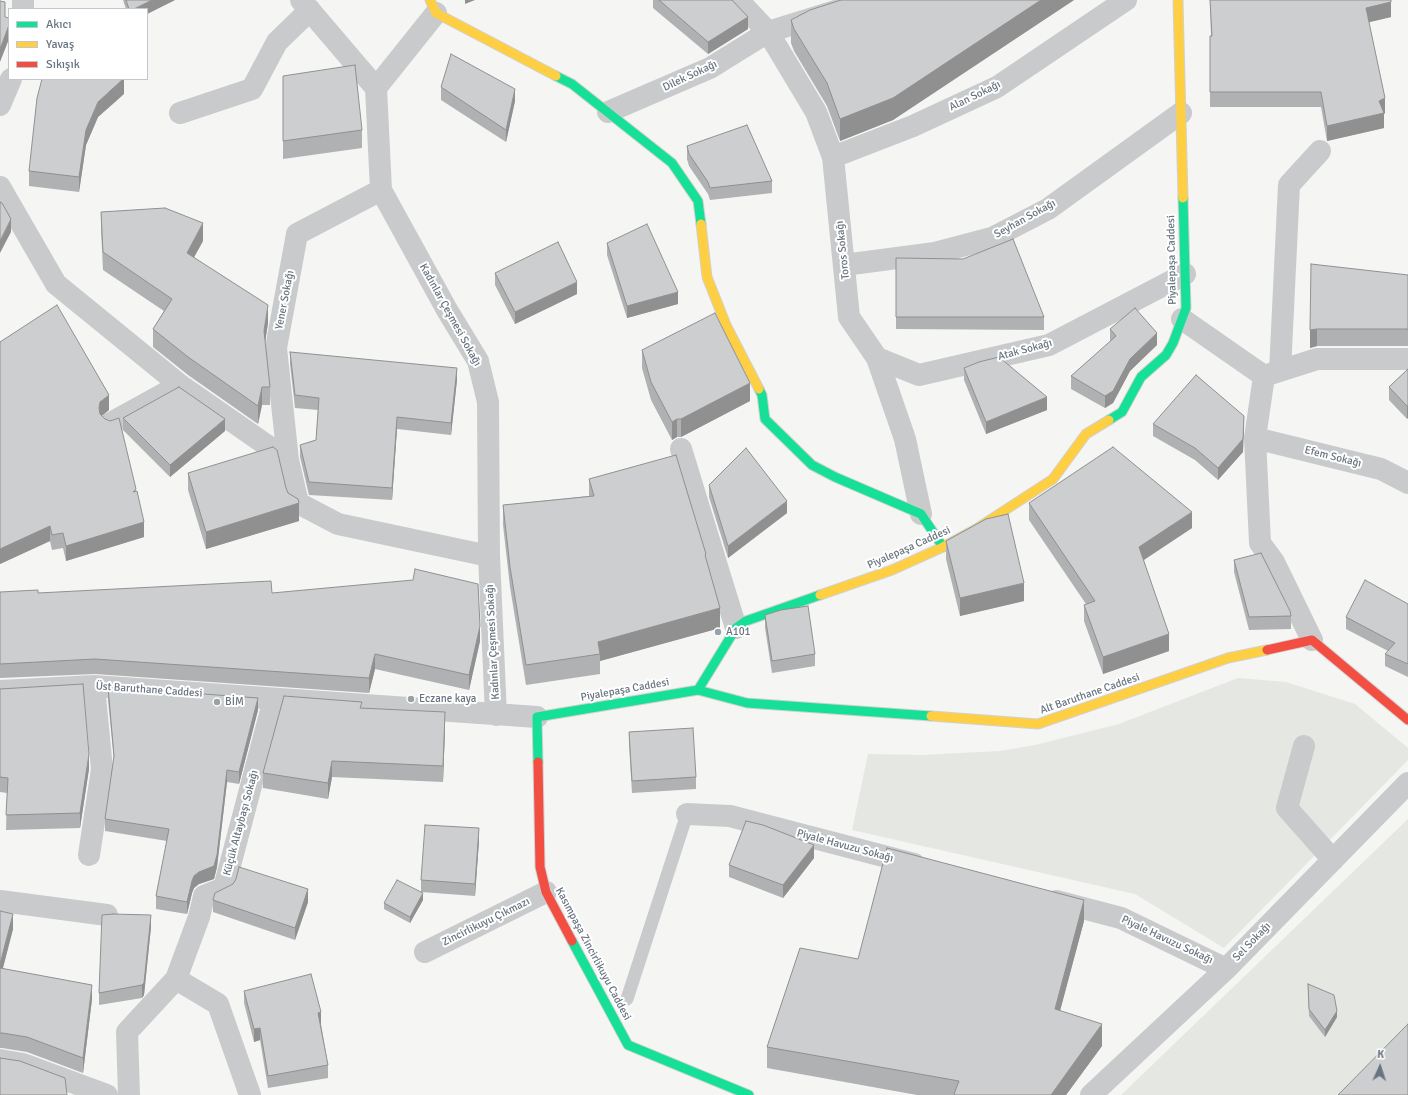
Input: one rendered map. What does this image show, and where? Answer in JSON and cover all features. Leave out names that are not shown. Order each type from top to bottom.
[{"type":"street","name":"Toros Sokağı","points":[[738,0],[768,32],[816,112],[833,157],[849,317],[877,358],[905,440],[921,514]]},
{"type":"street","name":"Dilek Sokağı","points":[[608,112],[710,68],[768,32],[845,8],[860,0]]},
{"type":"street","name":"Alan Sokağı","points":[[833,157],[913,126],[997,87],[1126,0]]},
{"type":"street","name":"Piyalepaşa Caddesi","points":[[736,628],[746,622],[892,570],[943,547],[976,529],[1053,479],[1086,434],[1122,412],[1141,377],[1166,355],[1173,343],[1186,308],[1178,0]]},
{"type":"street","points":[[180,113],[252,89],[277,42],[305,5],[376,88],[433,7],[572,84],[672,163],[698,201],[707,277],[726,325],[762,395],[765,419],[812,465],[835,477],[921,514],[943,547]]},
{"type":"street","points":[[0,105],[11,80]]},
{"type":"street","name":"Kadınlar Çeşmesi Sokağı","points":[[376,88],[381,190],[447,310],[478,362],[488,402],[489,556],[496,715]]},
{"type":"street","name":"Seyhan Sokağı","points":[[844,265],[934,253],[992,238],[1048,209],[1181,113]]},
{"type":"street","points":[[1320,151],[1289,185],[1272,374],[1255,438],[1260,543],[1274,562],[1312,640],[1408,720]]},
{"type":"street","points":[[0,187],[56,284],[180,385],[288,460],[298,503],[338,524],[489,556]]},
{"type":"street","name":"Yener Sokağı","points":[[288,460],[276,348],[297,234],[381,190]]},
{"type":"street","name":"Atak Sokağı","points":[[877,358],[919,375],[1049,345],[1185,274]]},
{"type":"street","points":[[1182,319],[1272,374],[1317,359],[1408,360]]},
{"type":"street","points":[[111,423],[180,385]]},
{"type":"street","name":"Efem Sokağı","points":[[1255,438],[1381,469],[1408,483]]},
{"type":"street","points":[[681,449],[736,628],[698,690]]},
{"type":"street","name":"Alt Baruthane Caddesi","points":[[698,690],[747,703],[1038,724],[1228,658],[1312,640]]},
{"type":"street","points":[[88,855],[102,769],[94,686]]},
{"type":"street","name":"Üst Baruthane Caddesi","points":[[0,691],[94,686],[537,717]]},
{"type":"street","name":"Piyalepaşa Caddesi","points":[[537,717],[698,690]]},
{"type":"street","name":"Küçük Altaybaşı Sokağı","points":[[129,1095],[127,1032],[176,979],[199,917],[204,896],[224,888],[274,699]]},
{"type":"street","name":"Kasımpaşa Zincirlikuyu Caddesi","points":[[537,717],[540,867],[546,892],[628,1045],[749,1095]]},
{"type":"street","points":[[1304,746],[1287,808],[1333,860]]},
{"type":"street","name":"Sel Sokağı","points":[[1092,1095],[1226,968],[1408,784]]},
{"type":"street","name":"Piyale Havuzu Sokağı","points":[[687,814],[730,816],[929,868]]},
{"type":"street","name":"Zincirlikuyu Çıkmazı","points":[[425,952],[546,892]]},
{"type":"street","name":"Piyale Havuzu Sokağı","points":[[1036,896],[1121,918],[1226,968]]},
{"type":"street","points":[[0,901],[107,915]]},
{"type":"street","points":[[176,979],[218,1004],[250,1095]]},
{"type":"street","points":[[0,1060],[23,1064],[107,1095]]},
{"type":"lane","points":[[627,999],[687,814]]},
{"type":"shaded area","points":[[1238,678],[1286,682],[1355,704],[1408,748],[1408,760],[1224,948],[1135,894],[852,830],[868,754],[922,755],[1000,751],[1035,745],[1119,724]]},
{"type":"shaded area","points":[[1408,819],[1408,1095],[1121,1095]]},
{"type":"building","points":[[126,0],[152,0],[136,8],[129,8]]},
{"type":"building","points":[[659,0],[732,0],[748,17],[708,42]]},
{"type":"building","points":[[841,0],[1041,0],[893,98],[840,119],[827,83],[794,29],[791,20],[810,10]]},
{"type":"building","points":[[1210,0],[1391,0],[1391,2],[1366,8],[1385,98],[1379,101],[1384,113],[1327,126],[1321,92],[1210,92],[1210,36],[1212,36]]},
{"type":"building","points":[[0,1],[5,2],[5,17],[8,18],[8,28],[0,49]]},
{"type":"building","points":[[451,54],[515,89],[506,130],[441,87]]},
{"type":"building","points":[[355,65],[362,130],[283,141],[283,76]]},
{"type":"building","points":[[42,80],[122,80],[98,102],[86,130],[79,177],[29,171],[37,98]]},
{"type":"building","points":[[747,125],[772,181],[710,188],[708,182],[689,154],[687,146]]},
{"type":"building","points":[[0,202],[11,219],[0,241]]},
{"type":"building","points":[[165,208],[203,223],[187,253],[268,305],[264,331],[270,387],[262,387],[258,406],[188,357],[153,329],[172,299],[103,252],[101,212]]},
{"type":"building","points":[[647,224],[678,292],[627,306],[607,243]]},
{"type":"building","points":[[1013,239],[1044,317],[896,317],[896,258],[963,259]]},
{"type":"building","points":[[558,242],[577,282],[515,312],[495,273]]},
{"type":"building","points":[[1311,264],[1408,275],[1408,329],[1310,330]]},
{"type":"building","points":[[57,305],[109,395],[100,402],[100,414],[105,419],[110,421],[119,418],[136,489],[133,492],[137,491],[144,522],[66,546],[63,533],[52,535],[50,526],[0,549],[0,342]]},
{"type":"building","points":[[1135,308],[1157,333],[1130,359],[1113,391],[1105,396],[1071,376],[1116,336],[1110,329]]},
{"type":"building","points":[[715,313],[750,383],[681,419],[677,419],[672,422],[651,382],[642,350]]},
{"type":"building","points":[[290,352],[457,368],[451,423],[397,417],[392,488],[309,482],[300,445],[316,440],[319,398],[295,395]]},
{"type":"building","points":[[999,357],[1047,397],[986,422],[964,368],[979,362]]},
{"type":"building","points":[[1408,369],[1408,406],[1407,406],[1389,387]]},
{"type":"building","points":[[1196,375],[1244,416],[1243,439],[1218,468],[1195,448],[1153,424]]},
{"type":"building","points":[[179,387],[225,419],[170,465],[123,418]]},
{"type":"building","points":[[273,447],[277,450],[288,493],[298,499],[299,503],[206,532],[188,473]]},
{"type":"building","points":[[1113,447],[1192,512],[1139,547],[1169,634],[1103,657],[1084,605],[1095,601],[1029,503]]},
{"type":"building","points":[[746,448],[787,501],[728,546],[709,485]]},
{"type":"building","points":[[676,455],[706,554],[705,555],[720,608],[598,642],[600,654],[526,665],[510,567],[503,505],[594,496],[589,479]]},
{"type":"building","points":[[1008,514],[1024,583],[960,598],[946,541],[986,519]]},
{"type":"building","points":[[1261,553],[1290,611],[1291,616],[1249,617],[1234,560]]},
{"type":"building","points":[[415,569],[478,584],[480,626],[469,675],[375,654],[369,678],[95,659],[0,664],[0,592],[38,590],[38,593],[271,581],[272,593],[413,580]]},
{"type":"building","points":[[1365,580],[1408,604],[1408,664],[1385,654],[1395,643],[1346,617]]},
{"type":"building","points":[[808,606],[815,654],[772,661],[765,615],[781,610]]},
{"type":"building","points":[[83,684],[89,754],[80,813],[6,815],[8,778],[0,777],[0,689]]},
{"type":"building","points":[[108,687],[258,698],[239,772],[227,770],[217,855],[214,866],[199,872],[194,876],[187,902],[156,896],[169,829],[105,819],[114,756]]},
{"type":"building","points":[[284,696],[362,702],[360,708],[445,712],[443,766],[332,761],[328,783],[263,773]]},
{"type":"building","points":[[693,728],[696,777],[632,781],[629,732]]},
{"type":"building","points":[[746,821],[763,825],[814,845],[783,885],[729,865]]},
{"type":"building","points":[[425,825],[479,828],[475,884],[421,880]]},
{"type":"building","points":[[887,848],[1084,900],[1055,1009],[1102,1024],[1051,1095],[956,1095],[954,1094],[959,1081],[767,1047],[800,948],[858,959]]},
{"type":"building","points":[[239,867],[308,889],[295,928],[213,900],[215,893],[233,884]]},
{"type":"building","points":[[397,880],[423,893],[410,917],[384,903]]},
{"type":"building","points":[[0,911],[13,914],[0,964]]},
{"type":"building","points":[[102,915],[151,915],[144,983],[142,985],[99,993]]},
{"type":"building","points":[[0,968],[92,985],[83,1058],[27,1037],[0,1033]]},
{"type":"building","points":[[311,974],[321,1012],[318,1013],[328,1065],[268,1076],[260,1028],[254,1029],[244,991]]},
{"type":"building","points":[[1308,984],[1334,995],[1337,1011],[1325,1030],[1309,1009]]},
{"type":"building","points":[[1408,1024],[1408,1095],[1338,1095]]},
{"type":"building","points":[[0,1058],[20,1061],[65,1078],[67,1095],[0,1095]]},
{"type":"traffic: fast","points":[[556,76],[572,84],[672,163],[698,201],[701,224]]},
{"type":"traffic: fast","points":[[1109,420],[1122,412],[1141,377],[1166,355],[1173,343],[1186,308],[1183,198]]},
{"type":"traffic: fast","points":[[759,389],[762,395],[765,419],[812,465],[835,477],[921,514],[943,547]]},
{"type":"traffic: fast","points":[[538,762],[537,717],[698,690],[736,628],[746,621],[820,595]]},
{"type":"traffic: fast","points":[[698,690],[747,703],[931,716]]},
{"type":"traffic: fast","points":[[572,941],[628,1045],[749,1095]]},
{"type":"traffic: slow","points":[[430,0],[436,13],[556,76]]},
{"type":"traffic: slow","points":[[1178,0],[1183,198]]},
{"type":"traffic: slow","points":[[701,224],[707,277],[726,325],[759,389]]},
{"type":"traffic: slow","points":[[820,595],[892,570],[943,547],[976,529],[1053,479],[1086,434],[1109,420]]},
{"type":"traffic: slow","points":[[931,716],[1038,724],[1228,658],[1267,650]]},
{"type":"traffic: jam","points":[[1267,650],[1312,640],[1408,720]]},
{"type":"traffic: jam","points":[[538,762],[540,867],[546,892],[572,941]]},
{"type":"place","name":"A101","points":[[718,632]]},
{"type":"place","name":"Eczane kaya","points":[[411,699]]},
{"type":"place","name":"BİM","points":[[217,702]]}]
